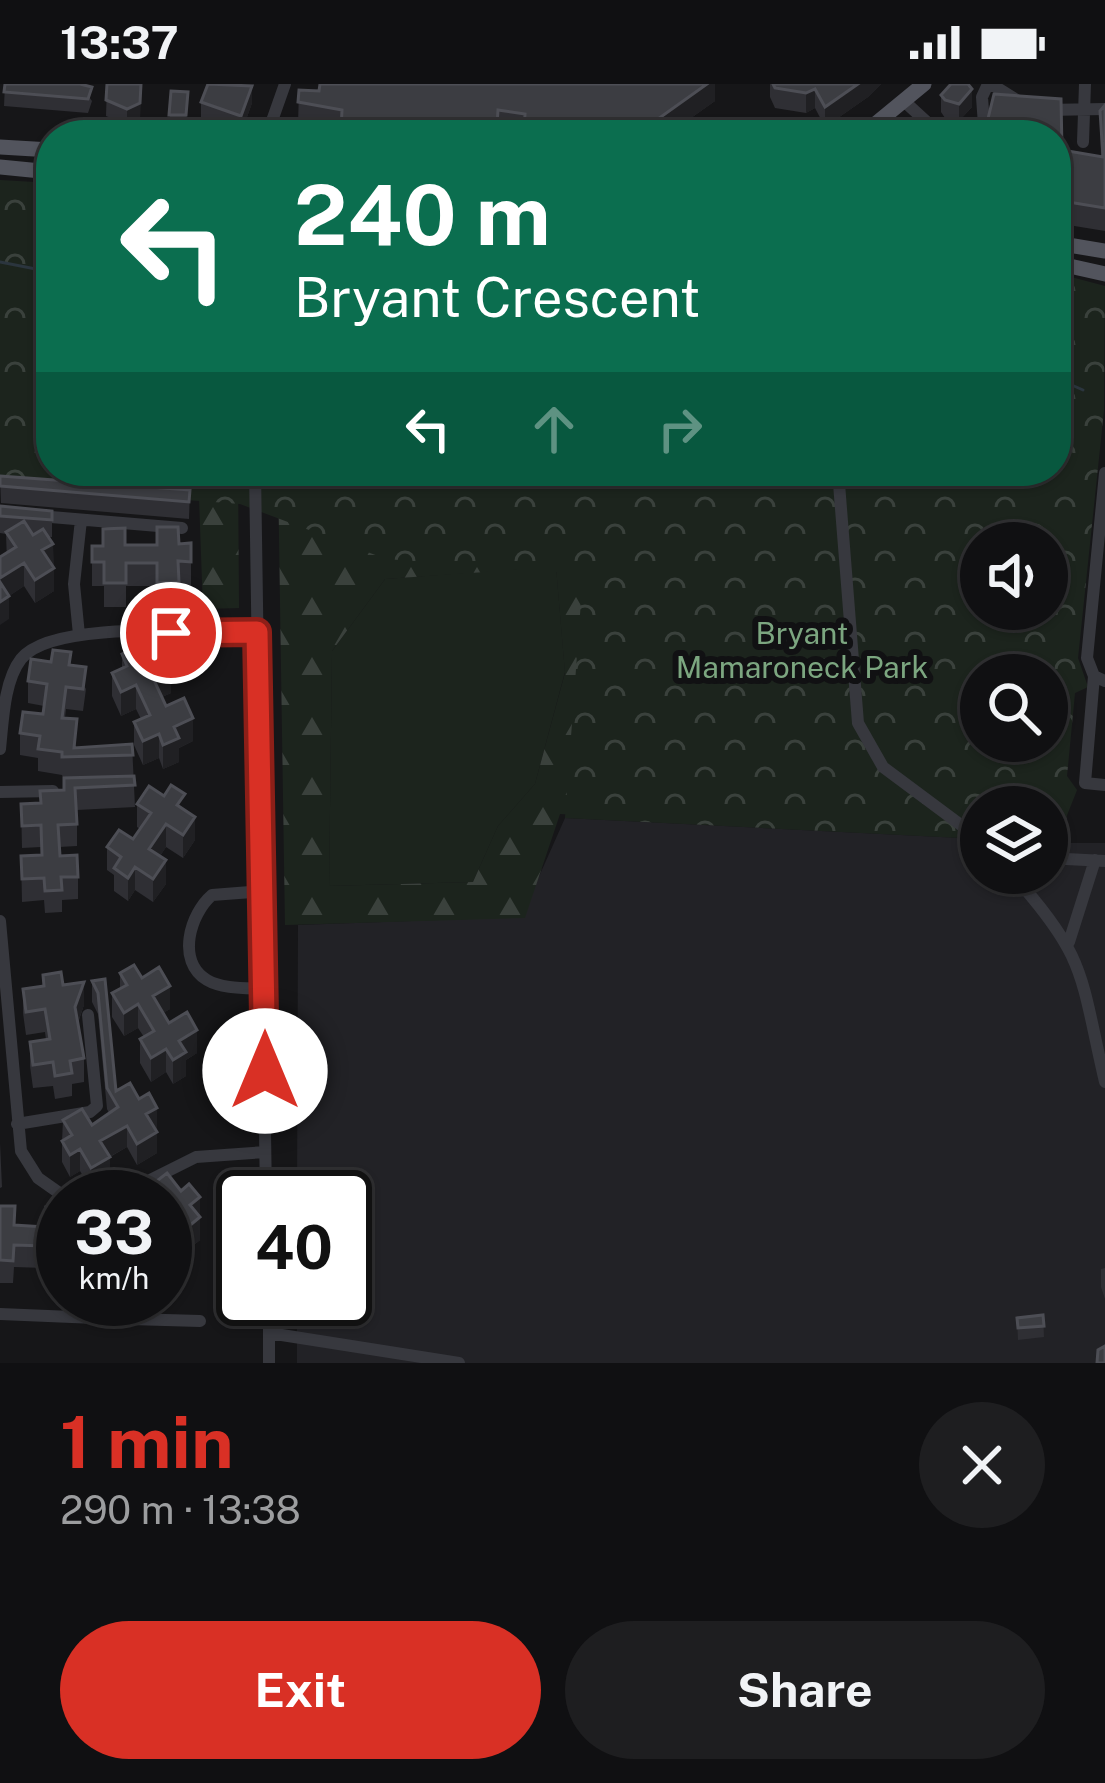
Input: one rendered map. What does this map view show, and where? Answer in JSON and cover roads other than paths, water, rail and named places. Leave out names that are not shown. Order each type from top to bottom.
[{"type":"main road","points":[[882,120],[925,84]]},
{"type":"main road","points":[[0,147],[36,150]]},
{"type":"main road","points":[[0,166],[36,170]]},
{"type":"main road","points":[[1071,245],[1105,251]]},
{"type":"main road","points":[[1071,266],[1105,274]]},
{"type":"street","points":[[984,120],[982,97],[989,84],[1034,108],[1105,109]]},
{"type":"street","points":[[1082,142],[1084,84]]},
{"type":"street","points":[[273,120],[285,86]]},
{"type":"street","points":[[905,102],[925,120]]},
{"type":"street","points":[[1105,473],[1087,658],[1100,679],[1084,783],[1105,785]]},
{"type":"street","points":[[255,486],[265,1170]]},
{"type":"street","points":[[839,486],[858,723],[883,767],[960,824]]},
{"type":"street","points":[[20,514],[182,528]]},
{"type":"street","points":[[79,635],[74,584],[81,520]]},
{"type":"street","points":[[0,749],[20,661],[42,642],[79,635],[257,632]]},
{"type":"street","points":[[0,792],[63,791]]},
{"type":"street","points":[[1068,859],[1100,861],[1069,942]]},
{"type":"street","points":[[264,891],[212,896],[197,912],[189,947],[197,971],[212,983],[264,989]]},
{"type":"street","points":[[1029,894],[1069,942],[1087,987],[1105,1082]]},
{"type":"street","points":[[0,922],[17,1124],[27,1164],[36,1172]]},
{"type":"street","points":[[17,1124],[90,1112],[97,1106],[88,1016]]},
{"type":"street","points":[[170,1170],[196,1157],[265,1152]]},
{"type":"street","points":[[0,1314],[36,1316]]},
{"type":"street","points":[[192,1321],[200,1321]]},
{"type":"street","points":[[269,1326],[269,1363]]},
{"type":"street","points":[[269,1333],[459,1363]]},
{"type":"waterway","points":[[0,262],[36,269]]},
{"type":"waterway","points":[[1071,385],[1083,390]]},
{"type":"park label","name":"Bryant Mamaroneck Park","points":[[802,650]]}]
